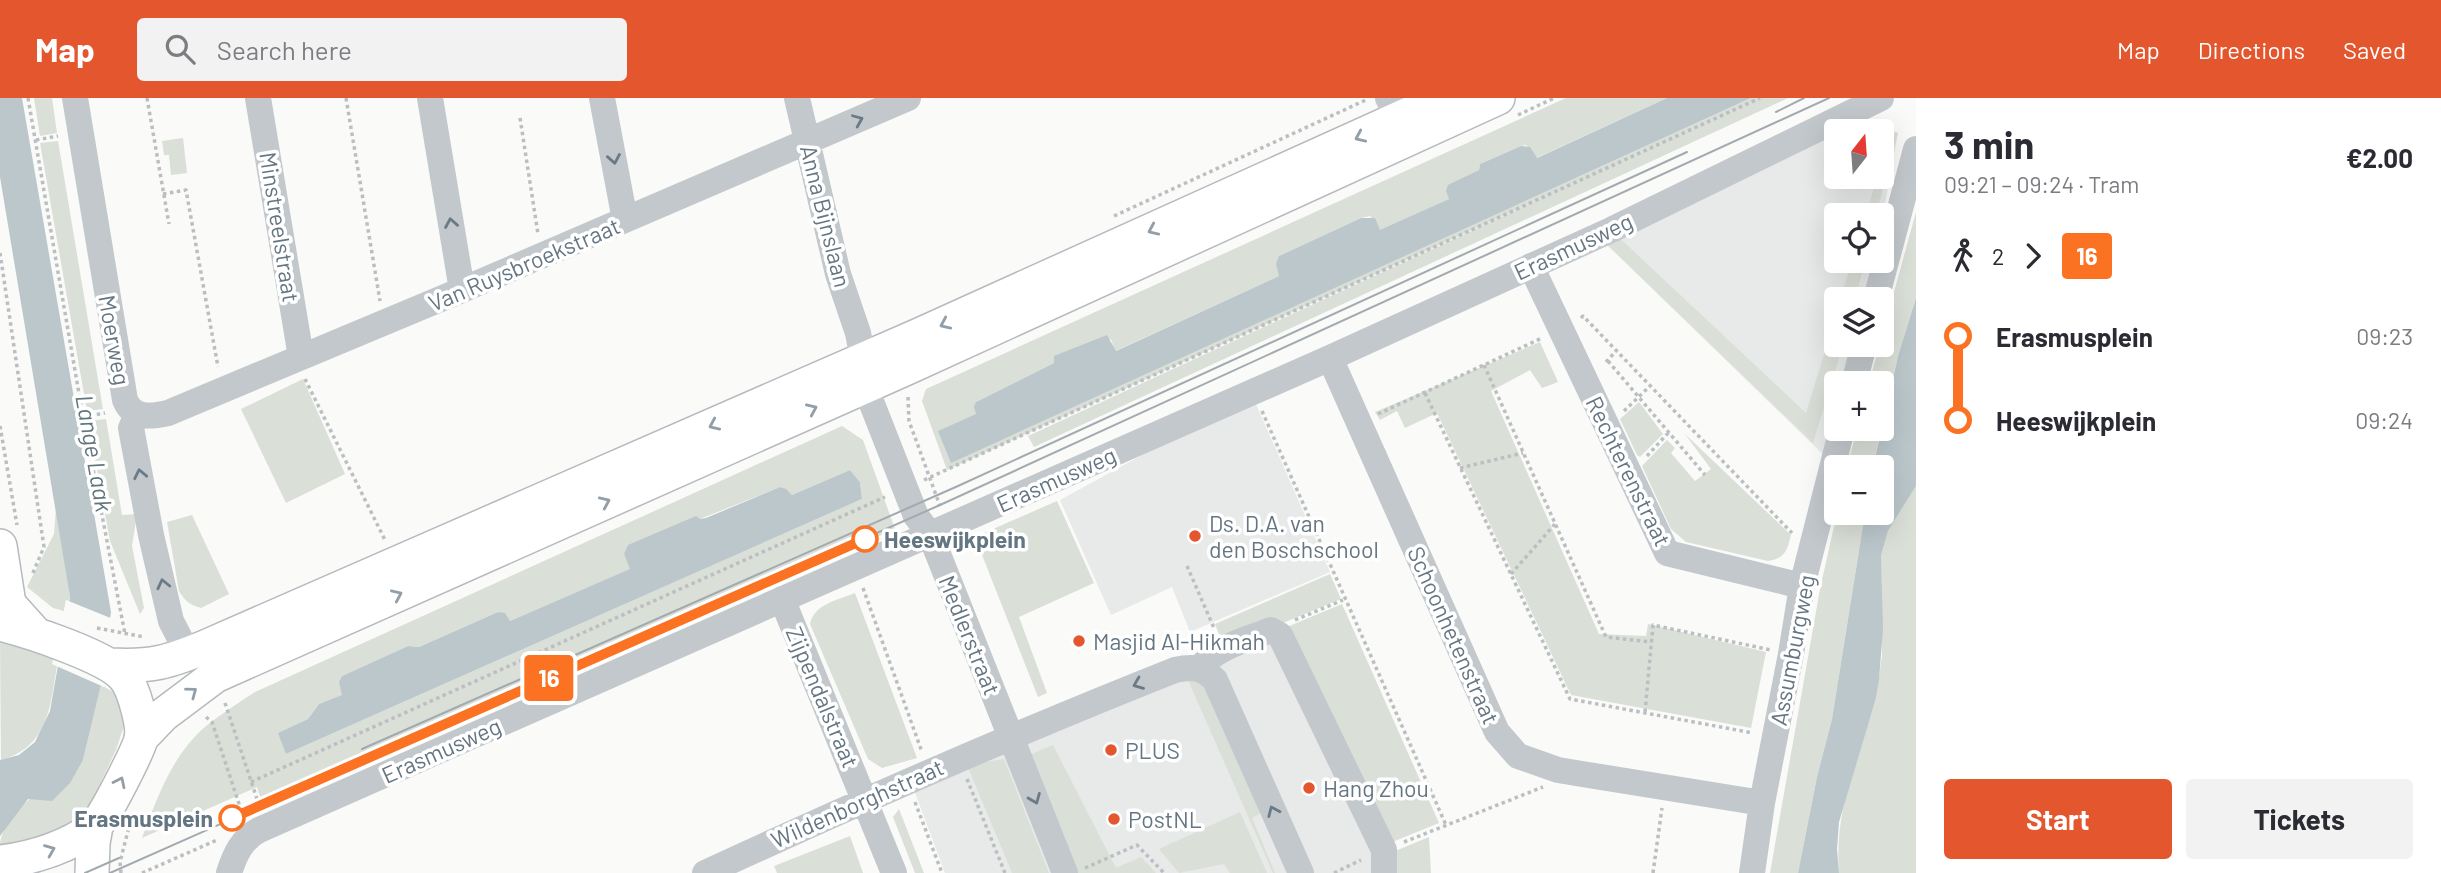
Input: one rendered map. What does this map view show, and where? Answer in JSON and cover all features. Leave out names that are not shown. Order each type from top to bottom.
[{"type":"main road","points":[[92,873],[96,826],[141,738],[163,715],[215,676],[1393,109],[1444,98]]},
{"type":"main road","points":[[0,624],[46,638],[112,664],[152,665],[188,654],[867,364],[1408,141],[1498,98]]},
{"type":"main road","points":[[9,539],[9,604],[46,638]]},
{"type":"main road","points":[[112,664],[125,678],[135,697],[141,738]]},
{"type":"main road","points":[[0,862],[27,859],[57,848],[96,826]]},
{"type":"street","name":"Moerweg","points":[[75,98],[125,400],[129,409],[137,414],[131,428],[151,535],[171,621],[188,654]]},
{"type":"street","name":"Minstreelstraat","points":[[258,98],[299,359]]},
{"type":"street","points":[[430,98],[462,290]]},
{"type":"street","points":[[602,98],[625,220]]},
{"type":"street","name":"Anna Bijnslaan","points":[[797,98],[838,274],[867,364]]},
{"type":"street","name":"Van Ruysbroekstraat","points":[[137,414],[153,417],[168,413],[908,98]]},
{"type":"street","name":"Erasmusweg","points":[[254,830],[1330,358],[1611,230],[1881,98]]},
{"type":"street","points":[[1879,287],[1916,149]]},
{"type":"street","name":"Rechterenstraat","points":[[1531,266],[1566,326],[1667,553],[1802,586]]},
{"type":"street","name":"Schoonhetenstraat","points":[[1330,358],[1497,732],[1518,756],[1558,769],[1762,803]]},
{"type":"street","name":"Medlerstraat","points":[[867,364],[912,485],[928,510],[930,534],[1010,735]]},
{"type":"street","name":"Assumburgweg","points":[[1752,873],[1762,803],[1802,586],[1839,441]]},
{"type":"street","name":"Zijpendalstraat","points":[[782,599],[894,873]]},
{"type":"street","points":[[1200,668],[1209,656],[1224,649],[1271,630],[1280,635],[1384,862]]},
{"type":"street","points":[[1074,871],[1010,735],[1175,670],[1191,667],[1200,668],[1215,680],[1301,873]]},
{"type":"street","name":"Wildenborghstraat","points":[[705,873],[1010,735]]},
{"type":"street","points":[[232,865],[254,830]]},
{"type":"path","points":[[29,98],[83,417],[125,634]]},
{"type":"path","points":[[147,98],[169,225]]},
{"type":"path","points":[[346,98],[384,323]]},
{"type":"path","points":[[251,782],[912,485],[1760,98]]},
{"type":"path","points":[[520,118],[542,255]]},
{"type":"path","points":[[163,194],[186,190],[219,373]]},
{"type":"path","points":[[0,253],[44,547],[31,577]]},
{"type":"path","points":[[1360,422],[1583,316],[1811,552]]},
{"type":"path","points":[[1600,366],[1616,351]]},
{"type":"path","points":[[299,359],[385,540]]},
{"type":"path","points":[[1608,361],[1705,475]]},
{"type":"path","points":[[1484,365],[1606,637],[1651,642]]},
{"type":"path","points":[[1615,419],[1650,386]]},
{"type":"path","points":[[1253,392],[1446,825]]},
{"type":"path","points":[[1425,393],[1570,699],[1753,733]]},
{"type":"path","points":[[0,426],[9,539]]},
{"type":"path","points":[[1646,458],[1669,432]]},
{"type":"path","points":[[1460,468],[1523,453]]},
{"type":"path","points":[[1511,575],[1555,524]]},
{"type":"path","points":[[1188,566],[1224,649]]},
{"type":"path","points":[[861,583],[942,873]]},
{"type":"path","points":[[1271,630],[1344,600]]},
{"type":"path","points":[[1645,712],[1653,625],[1791,654]]},
{"type":"path","points":[[112,632],[149,637]]},
{"type":"path","points":[[215,676],[251,782],[254,830]]},
{"type":"path","points":[[202,714],[212,722],[254,830]]},
{"type":"path","points":[[959,757],[1005,873]]},
{"type":"path","points":[[1334,873],[1384,862],[1446,825],[1540,790],[1558,769]]},
{"type":"path","points":[[1653,873],[1665,788]]},
{"type":"path","points":[[121,873],[131,820]]},
{"type":"path","points":[[142,873],[254,830]]},
{"type":"path","points":[[1074,871],[1137,845],[1164,873]]},
{"type":"shaded area","points":[[0,98],[22,98],[111,612],[101,685],[83,760],[70,783],[52,801],[28,799],[0,836],[0,760],[19,755],[35,742],[50,711],[70,597],[0,177]]},
{"type":"shaded area","points":[[34,98],[52,98],[57,133],[40,136]]},
{"type":"shaded area","points":[[1566,98],[1667,98],[1536,158],[1526,145],[1480,164],[1479,170],[1448,186],[1449,199],[1380,231],[1370,216],[1361,218],[1279,256],[1279,276],[1115,351],[1111,339],[1054,363],[976,402],[977,414],[939,431],[951,462],[1751,98],[1788,98],[1034,447],[1028,436],[1584,179],[947,470],[922,401],[926,389]]},
{"type":"shaded area","points":[[1667,98],[1751,98],[951,463],[938,431],[976,414],[976,402],[1054,363],[1054,356],[1107,335],[1116,351],[1279,276],[1276,264],[1279,256],[1361,218],[1375,218],[1380,230],[1449,199],[1446,191],[1448,185],[1479,170],[1480,164],[1521,146],[1530,147],[1537,158]]},
{"type":"shaded area","points":[[1894,132],[1898,133],[1894,155]]},
{"type":"shaded area","points":[[1894,132],[1898,133],[1894,148]]},
{"type":"shaded area","points":[[183,138],[187,173],[171,175],[169,155],[164,155],[162,141]]},
{"type":"shaded area","points":[[1824,138],[1824,189],[1888,189],[1885,203],[1824,203],[1824,273],[1873,273],[1870,287],[1824,287],[1824,357],[1858,357],[1855,371],[1824,371],[1824,441],[1836,441],[1836,455],[1824,455],[1598,236]]},
{"type":"shaded area","points":[[58,141],[103,409],[87,411],[40,143]]},
{"type":"shaded area","points":[[1874,189],[1883,189],[1879,203],[1869,203]]},
{"type":"shaded area","points":[[1916,212],[1916,298],[1894,372],[1872,371],[1876,357],[1894,357],[1894,292]]},
{"type":"shaded area","points":[[1611,230],[1806,413],[1824,354],[1824,357],[1839,357],[1835,371],[1824,371],[1824,407],[1813,443],[1598,236]]},
{"type":"shaded area","points":[[1848,273],[1862,273],[1858,287],[1844,287]]},
{"type":"shaded area","points":[[1916,298],[1916,486],[1894,521],[1894,455],[1876,455],[1879,441],[1894,441],[1894,374]]},
{"type":"shaded area","points":[[1540,342],[1558,382],[1542,388],[1530,370],[1491,391],[1599,634],[1646,636],[1648,624],[1766,652],[1751,728],[1571,695],[1437,413],[1405,428],[1397,411],[1380,420],[1375,412]]},
{"type":"shaded area","points":[[303,379],[345,474],[286,503],[241,409]]},
{"type":"shaded area","name":"Ds. D.A. van den Boschschool","points":[[1252,395],[1330,572],[1190,632],[1172,587],[1111,615],[1060,500]]},
{"type":"shaded area","points":[[1639,402],[1663,434],[1640,457],[1620,419]]},
{"type":"shaded area","points":[[106,419],[122,515],[137,514],[132,546],[144,608],[140,614],[110,541],[88,421]]},
{"type":"shaded area","points":[[842,426],[863,440],[895,529],[264,809],[257,787],[142,838],[167,778],[194,737],[255,692]],"holes":[[[850,470],[860,482],[862,499],[286,754],[279,733],[308,719],[319,704],[343,695],[342,676],[408,646],[419,647],[498,612],[510,621],[631,569],[624,554],[700,519],[780,487],[792,495]]]},
{"type":"shaded area","points":[[1685,434],[1791,535],[1782,556],[1768,561],[1686,542],[1671,529],[1642,466],[1667,440],[1675,448],[1671,453],[1695,481],[1711,469]]},
{"type":"shaded area","points":[[1854,441],[1878,441],[1876,455],[1850,455]]},
{"type":"shaded area","points":[[850,470],[860,482],[862,499],[286,754],[278,733],[308,719],[319,704],[342,695],[339,682],[342,676],[408,646],[419,647],[498,612],[505,613],[510,621],[630,569],[624,554],[628,545],[696,516],[700,519],[706,518],[780,487],[792,495]]},
{"type":"shaded area","points":[[1916,486],[1916,873],[1839,873],[1838,849],[1844,805],[1876,698],[1882,656],[1881,556],[1888,531]]},
{"type":"shaded area","points":[[1057,501],[1094,583],[1019,617],[1047,693],[1038,697],[975,537]]},
{"type":"shaded area","points":[[56,509],[70,597],[69,601],[66,600],[64,611],[53,608],[27,587],[54,534]]},
{"type":"shaded area","points":[[192,515],[229,594],[201,608],[188,602],[179,591],[167,522]]},
{"type":"shaded area","points":[[1834,525],[1863,525],[1832,719],[1817,777],[1798,873],[1770,873],[1820,589]]},
{"type":"shaded area","points":[[1863,525],[1892,525],[1881,556],[1883,629],[1879,680],[1839,822],[1839,873],[1798,873],[1817,777],[1832,719]]},
{"type":"shaded area","points":[[1330,574],[1341,599],[1224,647],[1215,624]]},
{"type":"shaded area","points":[[855,593],[917,758],[882,768],[868,759],[810,624],[812,617],[822,607]]},
{"type":"shaded area","points":[[1342,604],[1439,823],[1385,845],[1282,629]]},
{"type":"shaded area","points":[[1278,629],[1385,873],[945,873],[911,782]]},
{"type":"shaded area","points":[[0,639],[53,659],[52,664],[57,666],[49,711],[38,736],[17,754],[1,760]]},
{"type":"shaded area","points":[[1194,666],[1266,811],[1252,818],[1275,873],[1184,671]]},
{"type":"shaded area","points":[[101,685],[119,695],[127,717],[116,750],[90,805],[67,830],[0,848],[2,834],[19,809],[83,760]]},
{"type":"shaded area","points":[[1053,745],[1116,868],[1141,857],[1156,873],[1076,873],[1027,756]]},
{"type":"shaded area","points":[[1004,759],[1049,873],[1012,873],[967,765]]},
{"type":"shaded area","points":[[899,809],[924,873],[915,873],[893,817]]},
{"type":"shaded area","points":[[1240,812],[1267,873],[1230,873],[1224,864],[1179,873],[1159,849]]},
{"type":"shaded area","points":[[850,836],[863,873],[777,873],[774,866]]},
{"type":"shaded area","points":[[1429,837],[1431,873],[1388,873],[1388,854]]},
{"type":"pier","points":[[66,600],[113,619],[104,687],[54,665]]},
{"type":"tram line","points":[[1776,112],[1804,98]]},
{"type":"tram line","points":[[110,873],[940,505],[1829,98]]},
{"type":"tram line","points":[[362,749],[958,486],[1687,152]]},
{"type":"tram line","name":"16","points":[[232,818],[865,539]]},
{"type":"tram line","points":[[85,873],[119,858]]},
{"type":"place","name":"Ds. D.A. van den Boschschool","points":[[1195,536]]},
{"type":"place","name":"Heeswijkplein","points":[[865,539]]},
{"type":"place","name":"Masjid Al-Hikmah","points":[[1079,641]]},
{"type":"place","name":"PLUS","points":[[1111,750]]},
{"type":"place","name":"Hang Zhou","points":[[1309,788]]},
{"type":"place","name":"Erasmusplein","points":[[232,818]]},
{"type":"place","name":"PostNL","points":[[1114,819]]},
{"type":"water label","name":"Lange Laak","points":[[95,453]]}]
